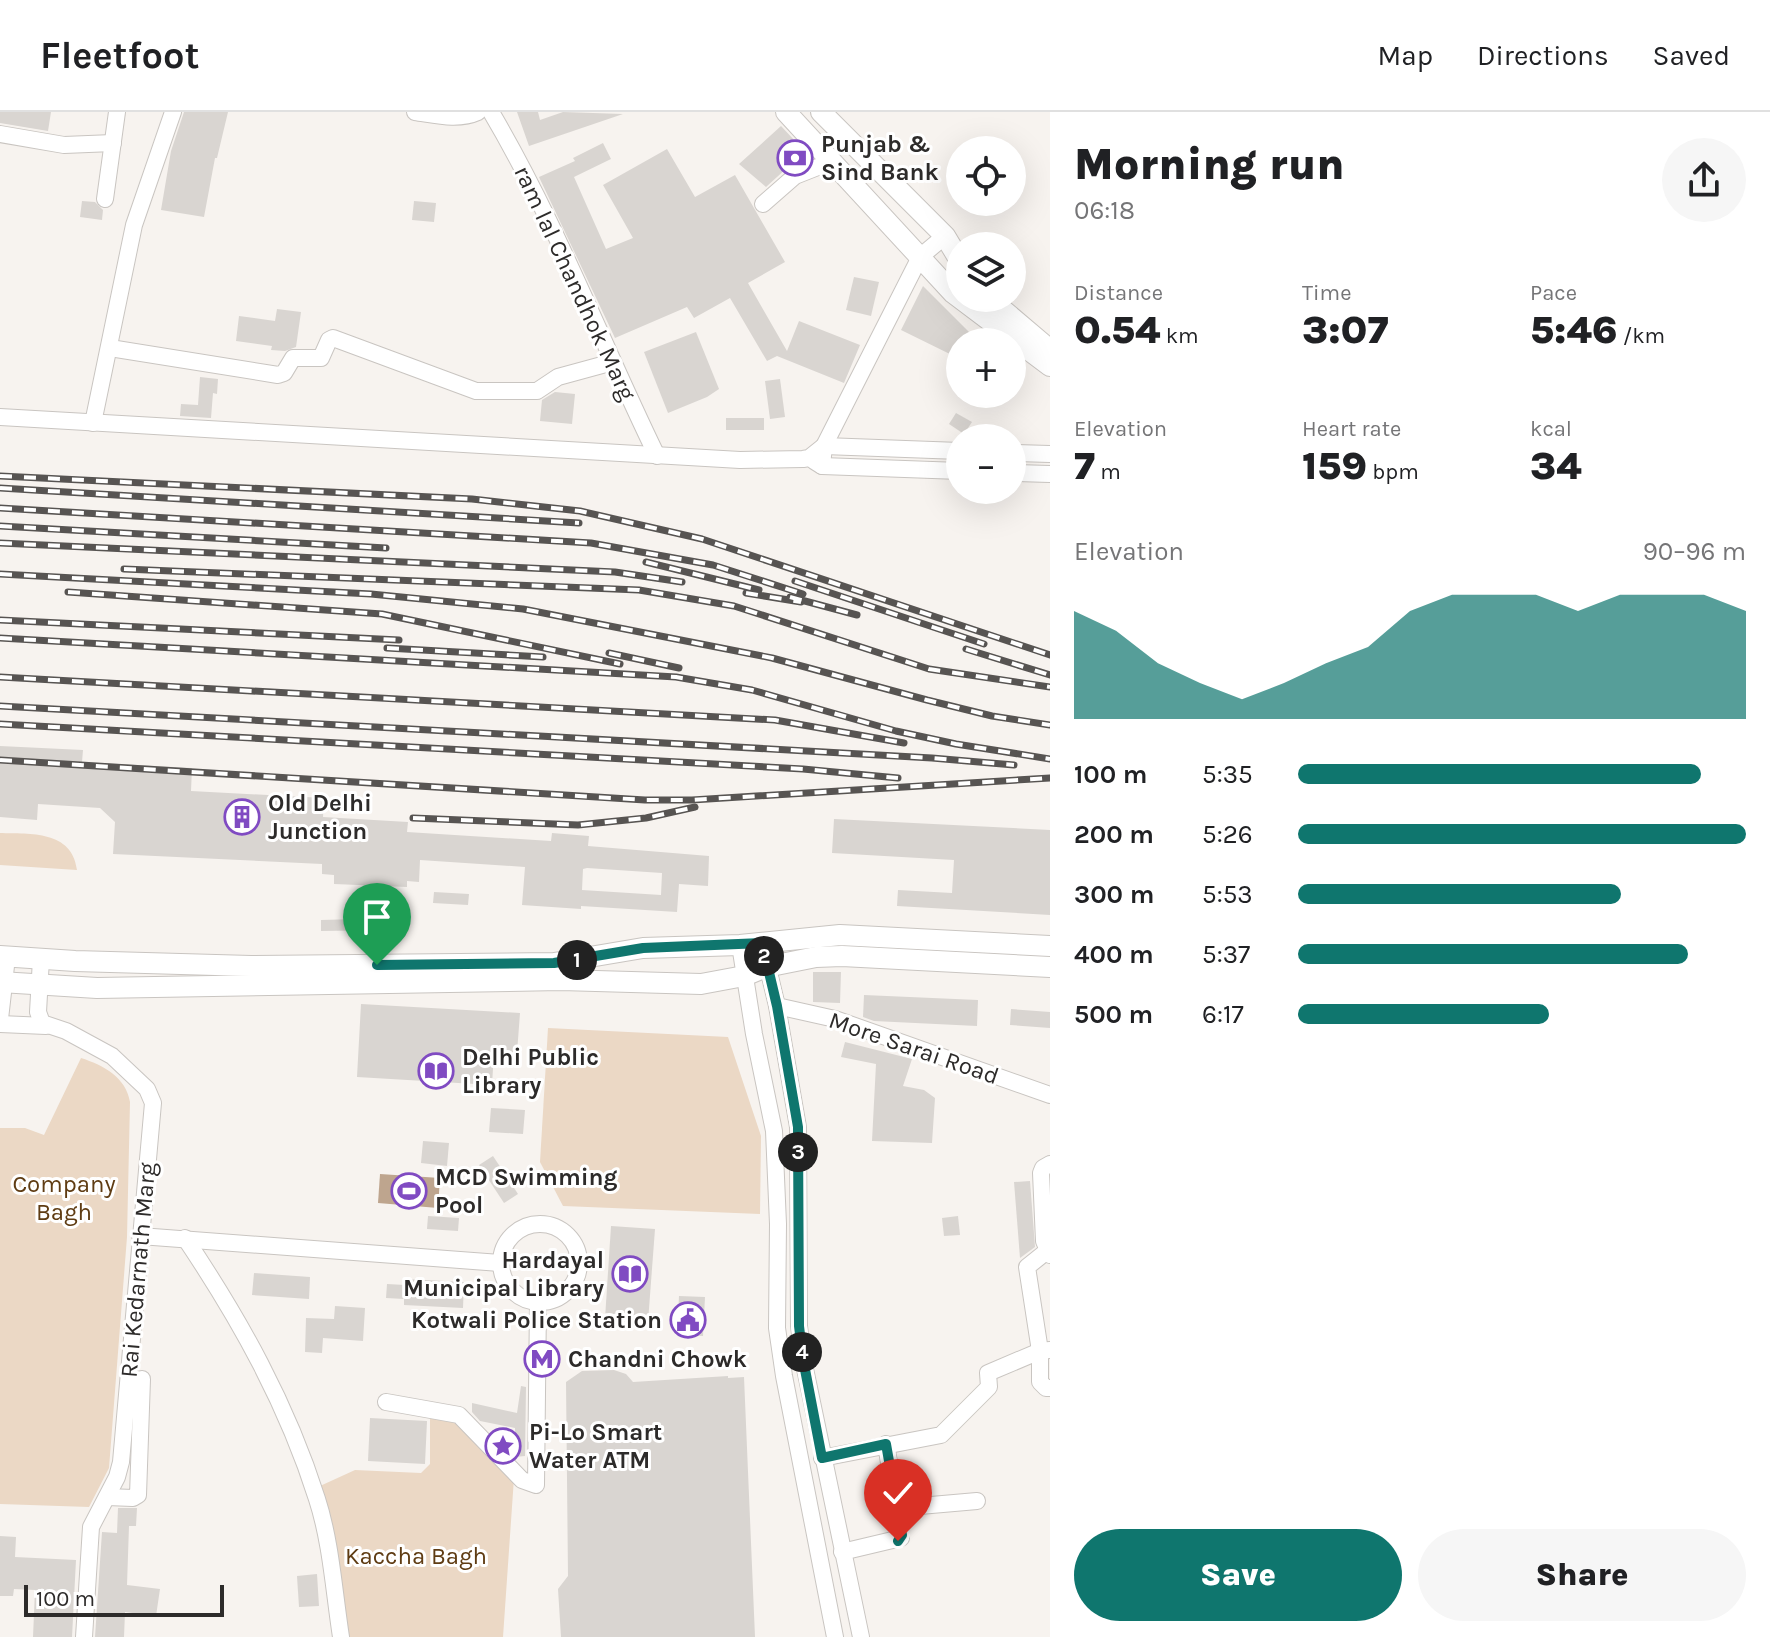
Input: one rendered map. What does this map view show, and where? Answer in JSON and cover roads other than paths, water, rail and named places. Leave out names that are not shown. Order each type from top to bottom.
[{"type":"main road","points":[[786,112],[953,293],[1050,366]]},
{"type":"main road","points":[[821,112],[945,236]]},
{"type":"main road","points":[[1005,312],[1050,350]]},
{"type":"main road","points":[[3,957],[251,966],[554,963],[643,948],[740,945],[840,935],[1050,946]]},
{"type":"main road","points":[[2,982],[97,988],[561,980],[701,984],[816,957],[842,956],[1050,967]]},
{"type":"street","points":[[105,199],[117,112]]},
{"type":"street","points":[[93,423],[134,225],[173,112]]},
{"type":"street","points":[[415,112],[450,117],[478,112]]},
{"type":"street","name":"ram lal Chandhok Marg","points":[[491,112],[574,273],[657,456]]},
{"type":"street","points":[[0,134],[64,145],[113,143]]},
{"type":"street","points":[[763,204],[795,176],[833,161]]},
{"type":"street","points":[[816,462],[920,257],[945,236]]},
{"type":"street","points":[[110,348],[278,375],[284,373],[293,358],[321,358],[329,340],[333,338],[476,391],[537,391],[563,375],[613,362]]},
{"type":"street","points":[[0,417],[946,470]]},
{"type":"street","points":[[824,446],[946,450]]},
{"type":"street","points":[[1026,453],[1050,454]]},
{"type":"street","points":[[1026,473],[1050,474]]},
{"type":"street","points":[[762,943],[777,1006],[798,1127],[799,1326],[803,1359],[861,1637]]},
{"type":"street","points":[[740,945],[774,1131],[778,1224],[777,1328],[835,1637]]},
{"type":"street","points":[[0,1021],[3,957]]},
{"type":"street","points":[[41,959],[38,1015],[46,1026]]},
{"type":"street","name":"More Sarai Road","points":[[777,1006],[835,1019],[1050,1095]]},
{"type":"street","name":"Rai Kedarnath Marg","points":[[0,1021],[66,1031],[112,1056],[131,1071],[151,1095],[154,1112],[121,1462],[91,1527],[84,1637]]},
{"type":"street","points":[[1050,1164],[1041,1173],[1048,1253],[1027,1267],[1045,1351],[1040,1382],[1050,1388]]},
{"type":"street","points":[[533,1224],[546,1224],[570,1238],[579,1263],[577,1276],[570,1288],[561,1296],[538,1302],[516,1294],[502,1275],[500,1263],[503,1249],[520,1229],[533,1224]]},
{"type":"street","points":[[140,1236],[500,1263]]},
{"type":"street","points":[[185,1238],[213,1280],[281,1402],[318,1500],[341,1637]]},
{"type":"street","points":[[386,1402],[459,1415],[522,1480],[536,1485],[538,1302]]},
{"type":"street","points":[[822,1458],[941,1435],[989,1387],[988,1373],[1045,1351]]},
{"type":"street","points":[[107,1497],[133,1498],[138,1495],[142,1379]]},
{"type":"street","points":[[842,1552],[901,1539],[886,1444]]},
{"type":"street","points":[[897,1508],[977,1501]]},
{"type":"street","points":[[814,1534],[837,1531]]},
{"type":"railway","points":[[0,476],[472,499],[580,511],[702,539],[1050,655]]},
{"type":"railway","points":[[0,488],[579,523]]},
{"type":"railway","points":[[0,508],[591,543],[713,565],[803,594]]},
{"type":"railway","points":[[0,526],[386,548]]},
{"type":"railway","points":[[0,543],[615,572],[682,582]]},
{"type":"railway","points":[[646,562],[759,590]]},
{"type":"railway","points":[[124,569],[639,590],[734,606],[929,669],[1050,687]]},
{"type":"railway","points":[[0,574],[371,594],[523,609],[772,658],[992,716],[1050,725]]},
{"type":"railway","points":[[795,581],[984,644]]},
{"type":"railway","points":[[68,592],[382,614],[620,664]]},
{"type":"railway","points":[[746,593],[801,602]]},
{"type":"railway","points":[[790,597],[857,615]]},
{"type":"railway","points":[[0,620],[399,640]]},
{"type":"railway","points":[[0,638],[676,677],[752,690],[896,731],[1050,759]]},
{"type":"railway","points":[[387,648],[543,657]]},
{"type":"railway","points":[[966,649],[1050,675]]},
{"type":"railway","points":[[609,653],[679,668]]},
{"type":"railway","points":[[0,677],[775,720],[904,743]]},
{"type":"railway","points":[[0,706],[1014,765]]},
{"type":"railway","points":[[0,724],[803,769],[898,778]]},
{"type":"railway","points":[[0,760],[645,800],[692,800],[1050,778]]},
{"type":"railway","points":[[413,818],[578,825],[646,818],[695,807]]},
{"type":"place","name":"Punjab & Sind Bank","points":[[795,158]]},
{"type":"place","name":"Old Delhi Junction","points":[[242,817]]},
{"type":"place","name":"Delhi Public Library","points":[[436,1071]]},
{"type":"place","name":"MCD Swimming Pool","points":[[409,1191]]},
{"type":"place","name":"Hardayal Municipal Library","points":[[630,1274]]},
{"type":"place","name":"Kotwali Police Station","points":[[688,1320]]},
{"type":"place","name":"Chandni Chowk","points":[[542,1359]]},
{"type":"place","name":"Pi-Lo Smart Water ATM","points":[[503,1446]]},
{"type":"park label","name":"Company Bagh","points":[[64,1198]]},
{"type":"park label","name":"Kaccha Bagh","points":[[416,1556]]}]
